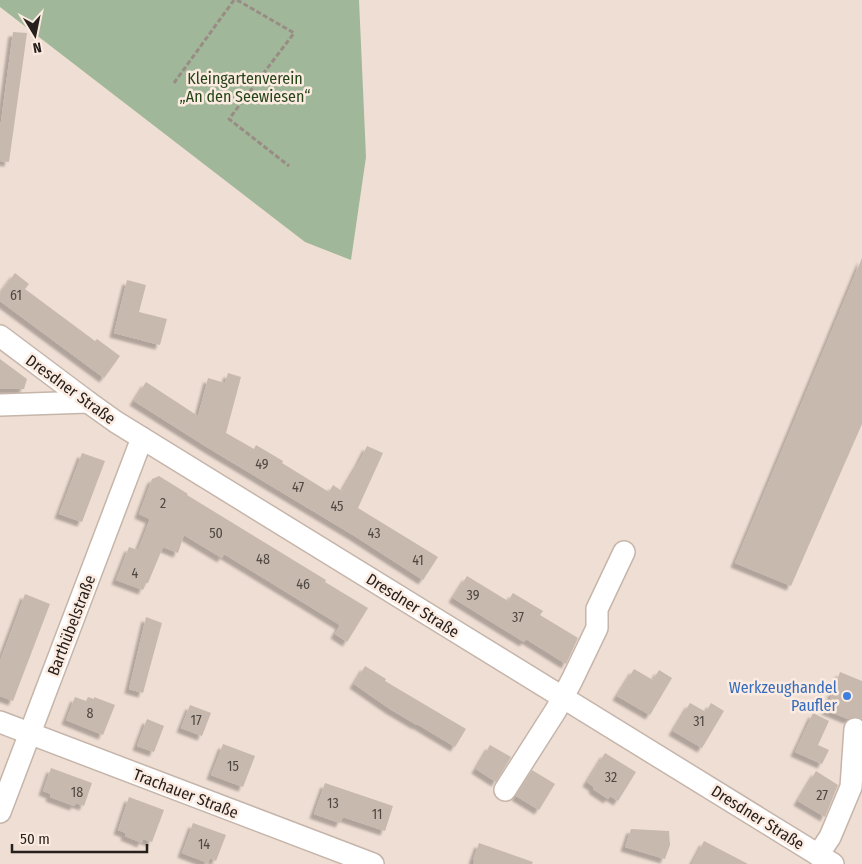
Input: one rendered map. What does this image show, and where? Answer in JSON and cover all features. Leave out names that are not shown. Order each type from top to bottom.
[{"type":"street","name":"Dresdner Straße","points":[[0,336],[88,402],[142,438],[826,859]]},
{"type":"street","points":[[0,405],[88,402]]},
{"type":"street","name":"Barthübelstraße","points":[[0,812],[142,438]]},
{"type":"street","points":[[505,790],[563,697],[597,628],[597,610],[624,552]]},
{"type":"street","name":"Trachauer Straße","points":[[0,722],[372,864]]},
{"type":"street","points":[[826,859],[830,837],[851,787],[855,729]]},
{"type":"path","points":[[174,83],[236,0],[294,33],[229,118],[289,166]]},
{"type":"green space","name":"Kleingartenverein „An den Seewiesen“","points":[[0,0],[359,0],[366,157],[351,260],[305,242],[0,7]]},
{"type":"building","points":[[13,32],[27,33],[9,162],[0,161],[0,129]]},
{"type":"building","points":[[862,258],[862,424],[791,586],[735,563]]},
{"type":"building","points":[[15,273],[29,284],[25,289],[95,341],[97,339],[120,356],[104,378],[0,301],[0,293]]},
{"type":"building","points":[[127,280],[146,285],[139,312],[167,319],[160,345],[114,333]]},
{"type":"building","points":[[0,359],[27,379],[24,389],[0,389]]},
{"type":"building","points":[[228,373],[241,377],[226,433],[254,449],[256,445],[329,492],[333,485],[342,491],[367,446],[383,453],[358,508],[438,557],[423,580],[134,401],[146,382],[198,416],[208,378],[225,383]]},
{"type":"building","points":[[82,453],[105,461],[82,522],[59,514]]},
{"type":"building","points":[[159,476],[368,608],[347,642],[335,634],[340,625],[224,554],[222,558],[184,535],[178,553],[163,547],[148,583],[146,583],[143,590],[116,580],[129,547],[138,550],[150,519],[139,514],[152,479]]},
{"type":"building","points":[[467,576],[508,601],[513,593],[543,611],[540,615],[578,638],[566,664],[526,639],[524,642],[453,598]]},
{"type":"building","points":[[25,594],[50,604],[13,701],[0,696],[0,661]]},
{"type":"building","points":[[146,617],[162,623],[143,693],[129,689]]},
{"type":"building","points":[[365,666],[386,679],[385,681],[466,729],[455,747],[390,709],[354,684]]},
{"type":"building","points":[[634,669],[653,680],[659,670],[672,678],[650,715],[617,696]]},
{"type":"building","name":"Werkzeughandel Paufler","points":[[840,672],[862,681],[862,719],[855,717],[848,719],[826,710]]},
{"type":"building","points":[[75,697],[86,701],[88,697],[94,699],[94,697],[115,705],[103,735],[66,720]]},
{"type":"building","points":[[690,703],[706,712],[711,703],[724,711],[702,748],[673,731]]},
{"type":"building","points":[[190,705],[211,713],[202,736],[181,728]]},
{"type":"building","points":[[813,713],[829,721],[818,745],[829,750],[822,764],[795,752]]},
{"type":"building","points":[[147,719],[164,726],[154,752],[137,746]]},
{"type":"building","points":[[223,744],[255,756],[243,787],[211,775]]},
{"type":"building","points":[[490,745],[511,757],[496,782],[476,769]]},
{"type":"building","points":[[605,753],[636,772],[618,801],[610,796],[608,799],[593,789],[594,787],[587,782]]},
{"type":"building","points":[[51,768],[92,783],[84,806],[76,803],[74,806],[50,797],[51,794],[43,791]]},
{"type":"building","points":[[532,770],[555,784],[539,810],[516,796]]},
{"type":"building","points":[[816,771],[838,785],[825,817],[798,801]]},
{"type":"building","points":[[325,783],[393,806],[385,831],[343,817],[340,823],[314,814]]},
{"type":"building","points":[[129,797],[164,810],[152,842],[143,839],[142,843],[125,836],[126,833],[118,830]]},
{"type":"building","points":[[193,823],[226,835],[216,861],[210,858],[208,863],[182,853]]},
{"type":"building","points":[[631,829],[669,831],[670,845],[665,859],[625,847]]},
{"type":"building","points":[[704,841],[748,864],[692,864]]},
{"type":"building","points":[[479,843],[533,862],[532,864],[473,864]]},
{"type":"place","name":"Werkzeughandel Paufler","points":[[847,696]]}]
